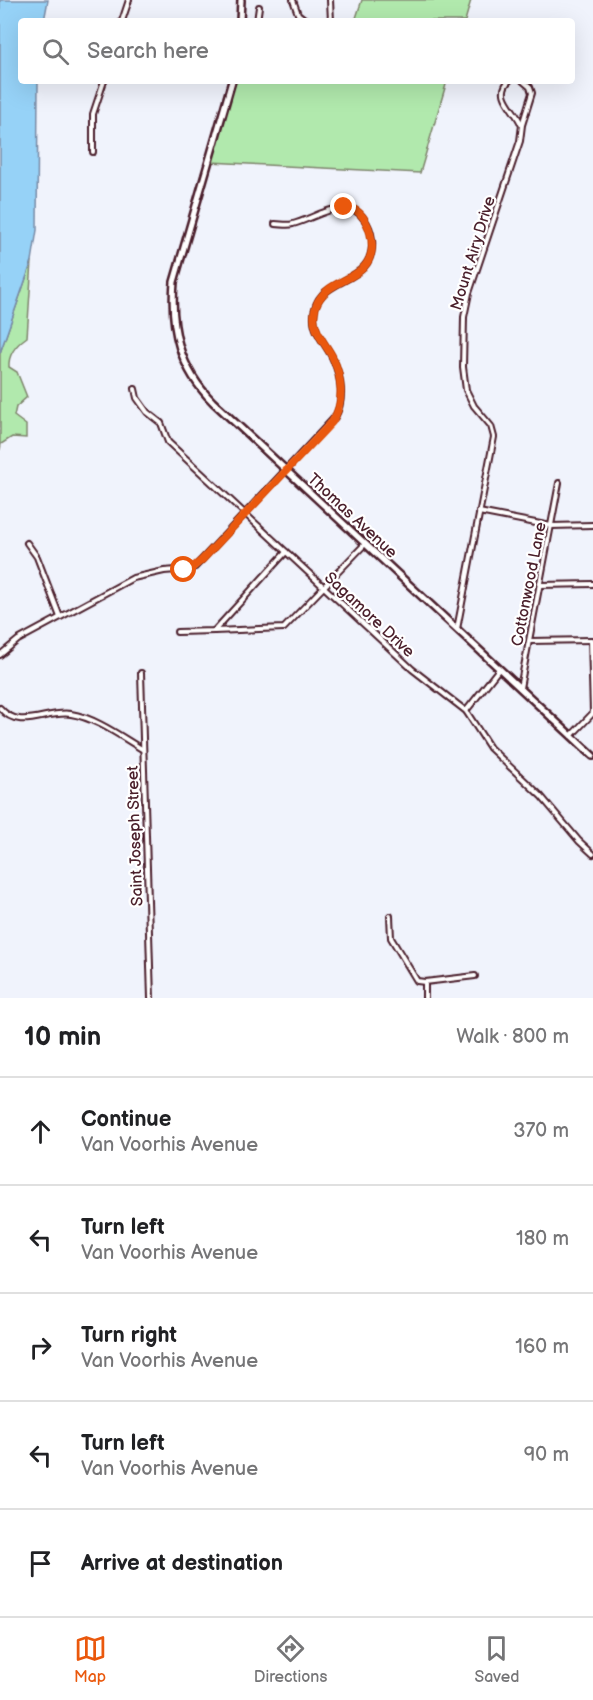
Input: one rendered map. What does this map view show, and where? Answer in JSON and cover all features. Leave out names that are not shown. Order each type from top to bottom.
[{"type":"main road","points":[[240,18],[241,0]]},
{"type":"main road","name":"Thomas Avenue","points":[[231,84],[177,269],[173,294],[174,322],[188,369],[202,390],[593,756]]},
{"type":"street","points":[[123,18],[129,0]]},
{"type":"street","points":[[293,0],[298,14],[304,18]]},
{"type":"street","points":[[330,0],[331,18]]},
{"type":"street","points":[[257,18],[259,7]]},
{"type":"street","points":[[93,152],[93,114],[103,84]]},
{"type":"street","points":[[507,84],[503,89],[503,97],[522,125]]},
{"type":"street","name":"Mount Airy Drive","points":[[457,630],[494,437],[491,426],[474,406],[466,390],[463,367],[465,307],[520,141],[522,125],[532,93],[526,84]]},
{"type":"street","points":[[0,656],[18,640],[134,578],[147,573],[192,568],[332,422],[340,403],[341,390],[334,363],[315,326],[316,304],[330,287],[353,277],[364,267],[370,257],[372,239],[369,227],[356,210],[349,207],[338,208],[291,225],[275,224]]},
{"type":"street","name":"Sagamore Drive","points":[[135,389],[137,398],[147,412],[161,423],[168,442],[412,669],[466,711],[490,748],[541,796],[593,854]]},
{"type":"street","name":"Cottonwood Lane","points":[[520,689],[559,483]]},
{"type":"street","points":[[479,512],[551,526],[593,525]]},
{"type":"street","points":[[27,543],[37,558],[60,617]]},
{"type":"street","points":[[177,632],[284,628],[364,544]]},
{"type":"street","points":[[214,631],[286,552]]},
{"type":"street","points":[[541,585],[593,584]]},
{"type":"street","points":[[530,641],[592,640],[592,713],[571,736]]},
{"type":"street","points":[[466,711],[499,669]]},
{"type":"street","name":"Saint Joseph Street","points":[[141,673],[151,998]]},
{"type":"street","points":[[0,708],[11,717],[27,720],[62,713],[77,715],[98,724],[143,750]]},
{"type":"street","points":[[390,916],[391,939],[417,981],[475,976]]},
{"type":"street","points":[[424,982],[425,998]]},
{"type":"green space","points":[[362,0],[471,0],[466,18],[356,18]]},
{"type":"green space","points":[[232,84],[446,84],[420,173],[210,162]]},
{"type":"green space","points":[[32,261],[27,337],[14,350],[9,362],[9,367],[17,372],[27,397],[16,407],[14,416],[26,425],[26,438],[12,437],[1,444],[0,450],[0,353]]},
{"type":"water","points":[[0,0],[48,0],[45,18],[18,18],[18,84],[38,84],[37,230],[32,261],[0,353]]},
{"type":"route","points":[[184,570],[192,568],[202,560],[332,422],[337,413],[341,390],[333,359],[317,332],[314,311],[324,291],[360,272],[372,251],[371,233],[363,217],[353,208],[344,207]]}]
